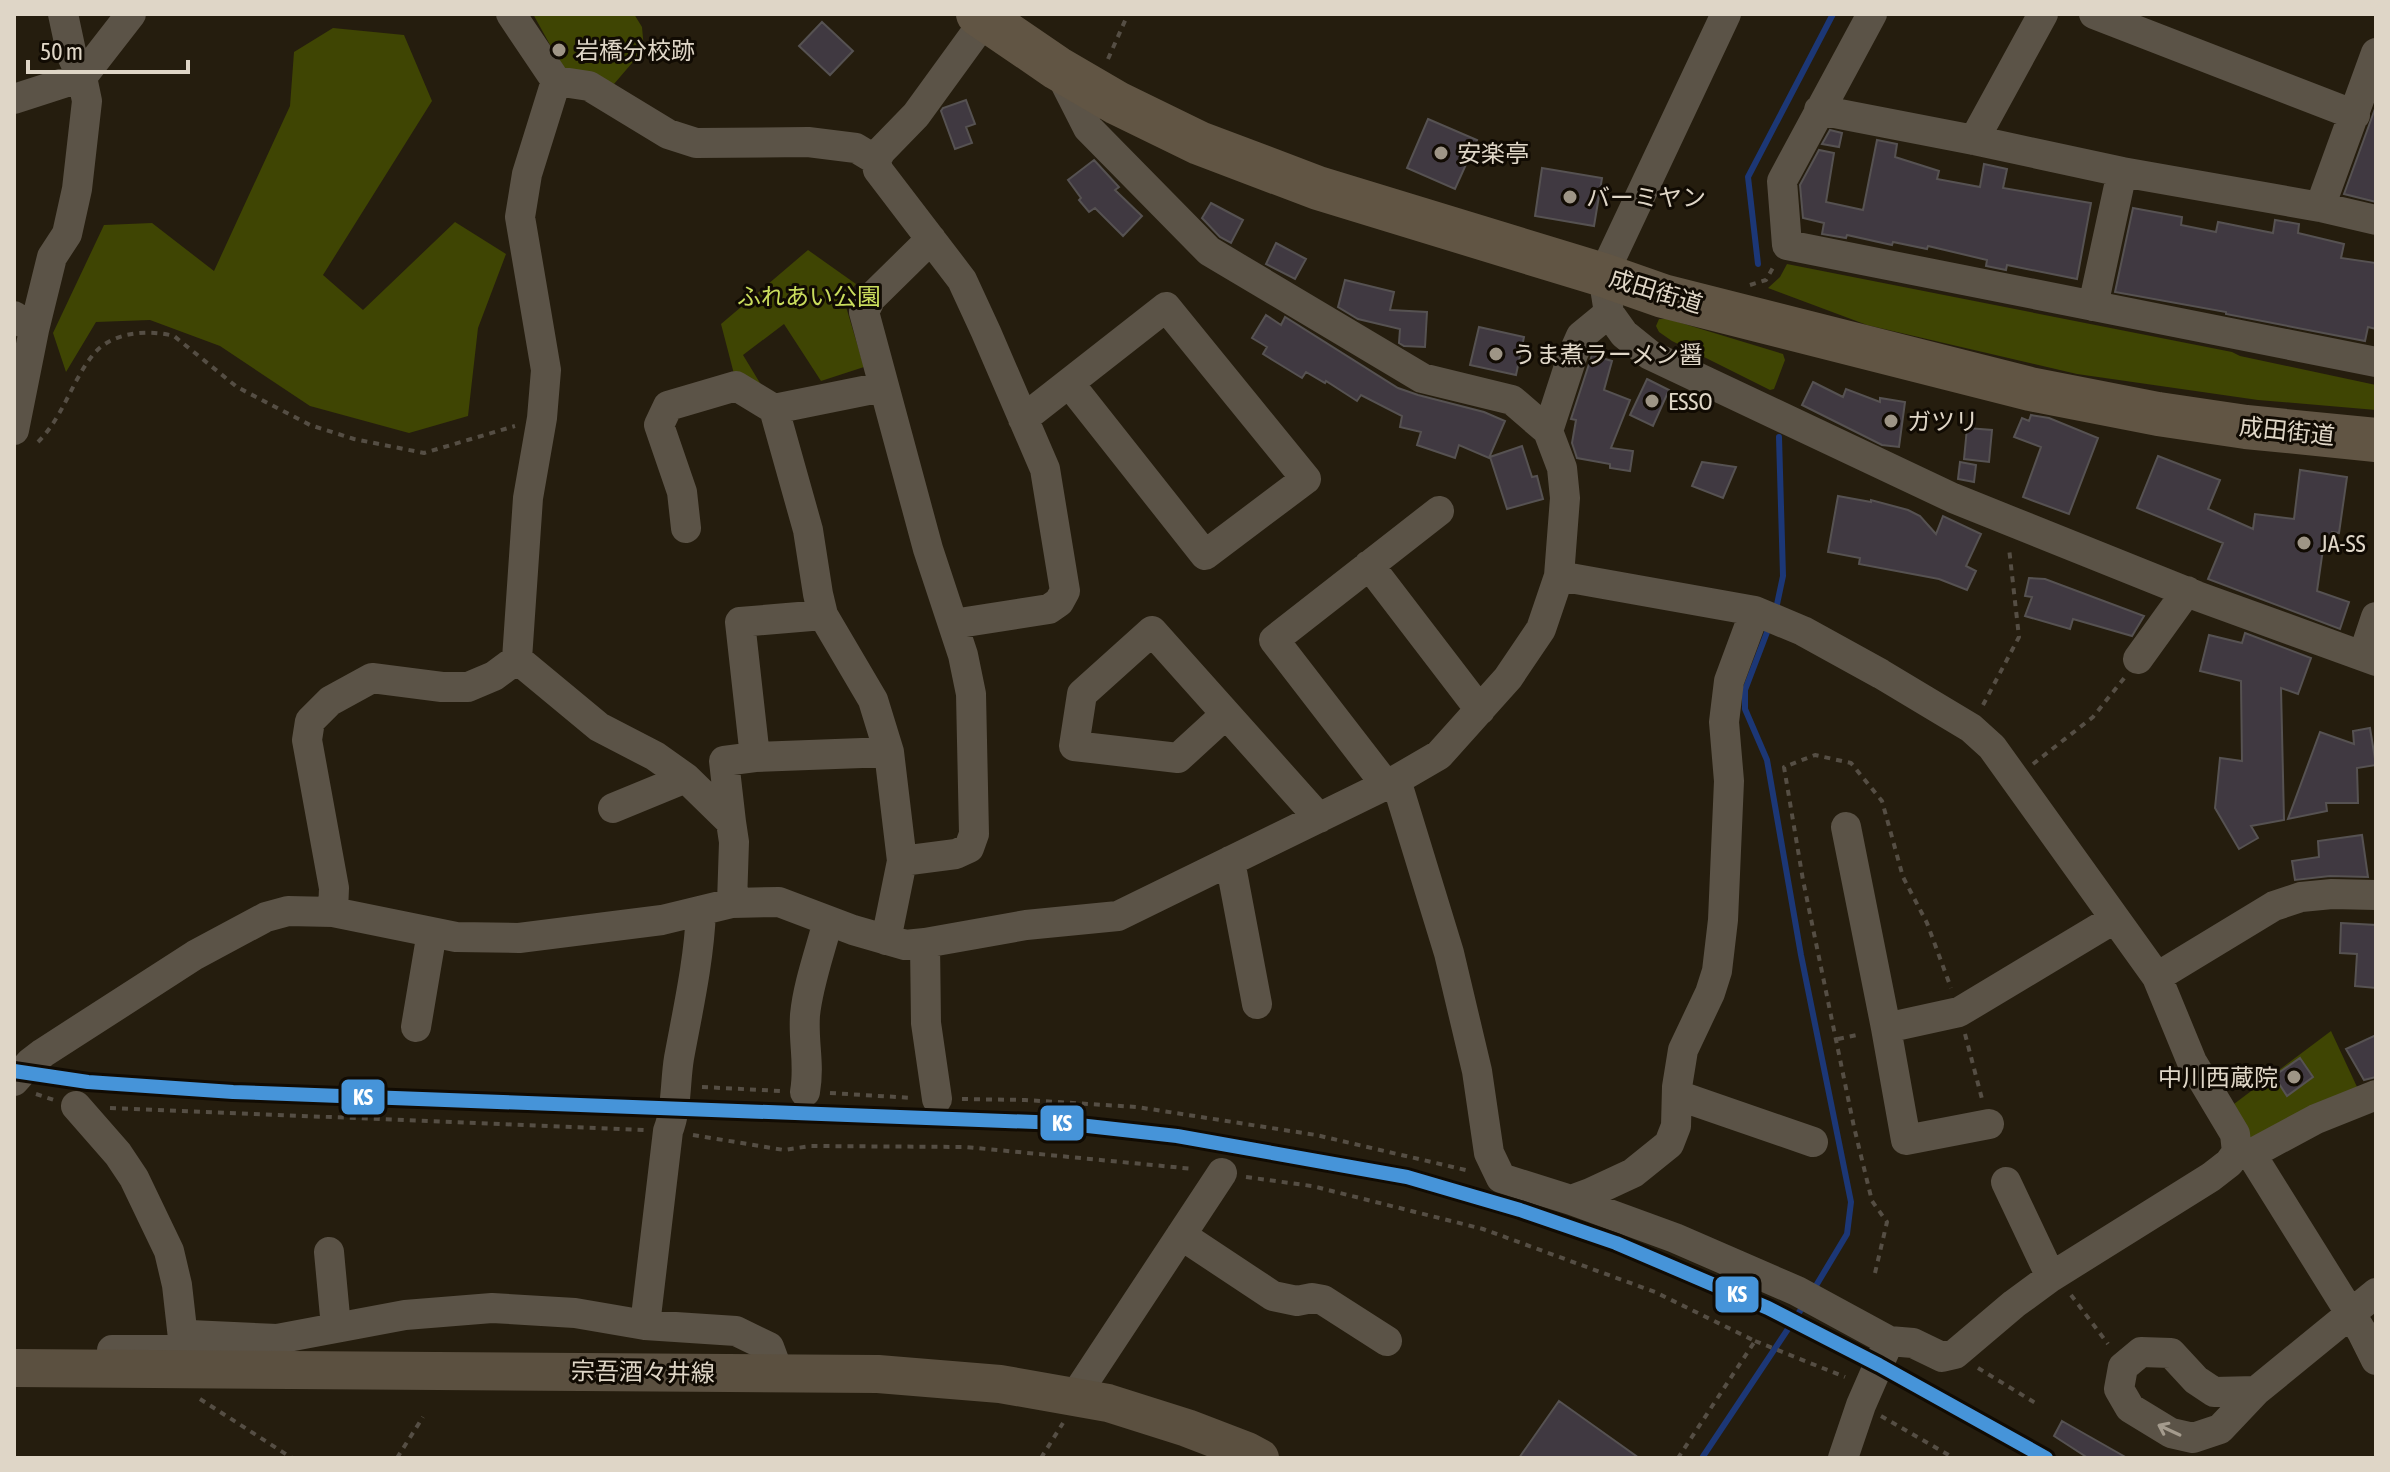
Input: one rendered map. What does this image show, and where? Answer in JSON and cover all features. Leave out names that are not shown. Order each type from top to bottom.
[{"type":"highway","name":"成田街道","points":[[981,17],[1117,103],[1199,143],[1606,294],[1663,296],[2030,389],[2158,414],[2246,427],[2376,440]]},
{"type":"main road","name":"宗吾酒々井線","points":[[14,1368],[174,1363],[878,1374],[1000,1384],[1108,1403],[1187,1428],[1260,1458]]},
{"type":"street","points":[[15,444],[24,323],[52,257],[67,234],[77,189],[87,101],[82,77],[72,56],[63,14]]},
{"type":"street","points":[[14,99],[82,77],[131,14]]},
{"type":"street","points":[[511,14],[556,81],[589,86],[668,134],[696,143],[808,142],[856,148],[876,160]]},
{"type":"street","points":[[1548,431],[1573,354],[1606,294],[1726,14]]},
{"type":"street","points":[[1872,14],[1782,181],[1787,245],[2376,362]]},
{"type":"street","points":[[1974,140],[2043,14]]},
{"type":"street","points":[[2094,14],[2355,115]]},
{"type":"street","points":[[953,624],[1049,609],[1059,602],[1065,591],[1045,469],[962,280],[878,170],[876,160],[916,115],[981,17]]},
{"type":"street","points":[[2320,207],[2376,53]]},
{"type":"street","points":[[21,1086],[30,1063],[43,1053],[195,955],[266,917],[288,911],[333,912],[456,937],[519,938],[662,920],[732,903],[779,902],[886,940],[905,945],[925,943],[1026,925],[1118,916],[1391,782],[1439,755],[1508,678],[1541,629],[1559,576],[1565,498],[1562,468],[1548,431],[1512,400],[1422,378],[1209,251],[1088,128],[1075,78]]},
{"type":"street","points":[[333,912],[334,888],[307,740],[310,721],[330,701],[372,678],[442,687],[468,687],[494,676],[517,659],[528,498],[542,418],[546,370],[520,217],[527,174],[556,81]]},
{"type":"street","points":[[1819,110],[2376,220]]},
{"type":"street","points":[[2093,306],[2122,172]]},
{"type":"street","points":[[902,861],[956,854],[969,848],[974,834],[971,694],[963,655],[928,549],[864,312],[871,298],[931,239]]},
{"type":"street","points":[[1606,294],[1624,334],[1650,355],[1953,498],[2187,591],[2370,659],[2376,617]]},
{"type":"street","points":[[1023,419],[1166,307],[1306,479],[1205,555],[1069,383]]},
{"type":"street","points":[[686,528],[682,492],[659,425],[668,406],[736,386],[774,409],[883,387]]},
{"type":"street","points":[[774,409],[808,530],[823,615],[873,700],[889,752],[902,861],[886,940]]},
{"type":"street","points":[[1439,511],[1274,640],[1391,782],[1449,953],[1477,1071],[1489,1153],[1501,1178],[1675,1238],[1809,1297],[1889,1341],[1913,1343],[1942,1357],[1955,1354],[2014,1304],[2054,1276],[2244,1153],[2376,1095]]},
{"type":"street","points":[[1369,565],[1480,710]]},
{"type":"street","points":[[1559,576],[1755,611],[1785,622],[1971,728],[1992,747],[2157,977],[2192,1062],[2244,1153],[2362,1332],[2376,1360]]},
{"type":"street","points":[[2138,659],[2187,591]]},
{"type":"street","points":[[1571,1200],[1633,1173],[1669,1144],[1676,1126],[1683,1050],[1717,971],[1723,920],[1729,781],[1724,722],[1729,681],[1755,611]]},
{"type":"street","points":[[755,757],[740,622],[823,615]]},
{"type":"street","points":[[1226,714],[1178,758],[1074,746],[1082,694],[1152,631],[1319,818]]},
{"type":"street","points":[[517,659],[599,727],[655,756],[686,778],[731,822]]},
{"type":"street","points":[[732,903],[734,842],[724,761],[889,752]]},
{"type":"street","points":[[613,808],[686,778]]},
{"type":"street","points":[[1846,827],[1906,1140],[1989,1124]]},
{"type":"street","points":[[1230,861],[1257,1004]]},
{"type":"street","points":[[2157,977],[2274,906],[2301,897],[2376,895]]},
{"type":"street","points":[[645,1325],[668,1131],[673,1119],[675,1086],[697,968],[701,911]]},
{"type":"street","points":[[1886,1028],[1959,1012],[2114,919]]},
{"type":"street","points":[[805,1092],[809,1072],[804,1028],[806,1010],[828,921]]},
{"type":"street","points":[[416,1027],[432,932]]},
{"type":"street","points":[[925,943],[926,1023],[937,1099]]},
{"type":"street","points":[[1677,1095],[1813,1142]]},
{"type":"street","points":[[76,1106],[118,1154],[134,1178],[169,1251],[177,1285],[174,1363]]},
{"type":"street","points":[[1075,1396],[1222,1173]]},
{"type":"street","points":[[2006,1182],[2054,1276]]},
{"type":"street","points":[[1181,1235],[1273,1296],[1297,1301],[1312,1298],[1323,1300],[1387,1341]]},
{"type":"street","points":[[329,1252],[336,1327]]},
{"type":"street","points":[[2256,1391],[2376,1293]]},
{"type":"street","points":[[174,1363],[190,1335],[277,1339],[405,1315],[492,1308],[575,1313],[645,1325],[736,1331],[769,1347],[779,1374]]},
{"type":"street","points":[[1843,1458],[1889,1341]]},
{"type":"street","points":[[14,1351],[174,1363]]},
{"type":"path","points":[[1075,78],[1128,14]]},
{"type":"path","points":[[1739,289],[1766,280],[1787,245]]},
{"type":"path","points":[[15,444],[41,439],[55,421],[93,354],[123,336],[143,333],[174,336],[237,387],[310,425],[401,450],[424,453],[542,418]]},
{"type":"path","points":[[1971,728],[2019,637],[2009,555],[2012,521]]},
{"type":"path","points":[[2015,777],[2093,717],[2138,659]]},
{"type":"path","points":[[1959,1012],[1989,1124]]},
{"type":"path","points":[[21,1086],[76,1106],[668,1131],[784,1150],[810,1146],[966,1147],[1175,1165],[1312,1186],[1483,1229],[1655,1292],[1866,1396],[1954,1458]]},
{"type":"path","points":[[675,1086],[1137,1107],[1316,1135],[1501,1178]]},
{"type":"path","points":[[2054,1276],[2108,1344]]},
{"type":"path","points":[[1678,1458],[1755,1341]]},
{"type":"path","points":[[1955,1354],[2037,1404]]},
{"type":"path","points":[[174,1363],[292,1458]]},
{"type":"path","points":[[1041,1458],[1063,1424],[1075,1396]]},
{"type":"path","points":[[397,1458],[423,1417]]},
{"type":"green space","points":[[533,14],[634,14],[642,27],[644,49],[614,84],[564,70]]},
{"type":"green space","points":[[333,28],[404,35],[432,101],[323,275],[363,310],[455,222],[506,254],[478,328],[468,416],[409,433],[310,406],[220,346],[150,320],[96,322],[66,372],[53,333],[104,225],[152,223],[214,271],[290,106],[294,52]]},
{"type":"green space","name":"ふれあい公園","points":[[808,250],[856,284],[844,300],[864,367],[821,381],[784,324],[743,355],[763,388],[734,374],[721,324]]},
{"type":"green space","points":[[1787,264],[2232,352],[2376,385],[2376,410],[2258,400],[2077,374],[1867,325],[1768,288],[1780,277]]},
{"type":"green space","points":[[1659,319],[1668,319],[1783,354],[1785,360],[1774,389],[1770,390],[1672,341],[1659,332],[1656,326]]},
{"type":"green space","points":[[2331,1031],[2358,1089],[2252,1141],[2226,1110]]},
{"type":"building","points":[[822,22],[853,51],[830,75],[799,46]]},
{"type":"building","points":[[966,100],[975,124],[966,127],[972,143],[955,149],[941,111]]},
{"type":"building","points":[[2376,106],[2376,202],[2344,194]]},
{"type":"building","points":[[1428,119],[1477,140],[1455,189],[1407,168]]},
{"type":"building","points":[[1830,130],[1842,133],[1839,147],[1822,144]]},
{"type":"building","points":[[1877,140],[1897,144],[1895,157],[1939,171],[1937,179],[1980,187],[1984,164],[2007,169],[2003,188],[2091,203],[2077,279],[2007,265],[2006,270],[1986,266],[1987,260],[1928,246],[1927,249],[1847,235],[1846,238],[1822,234],[1824,223],[1803,218],[1800,185],[1819,150],[1834,153],[1826,202],[1863,210]]},
{"type":"building","points":[[1094,160],[1119,187],[1115,190],[1142,216],[1123,236],[1095,208],[1089,212],[1068,180]]},
{"type":"building","points":[[1542,168],[1602,178],[1594,226],[1535,216]]},
{"type":"building","points":[[1211,203],[1243,220],[1231,243],[1220,237],[1202,218]]},
{"type":"building","points":[[2133,208],[2182,217],[2181,225],[2216,232],[2218,222],[2273,233],[2275,220],[2299,224],[2298,233],[2344,244],[2341,258],[2376,263],[2376,329],[2368,327],[2365,341],[2115,292]]},
{"type":"building","points":[[1276,243],[1306,259],[1295,279],[1266,264]]},
{"type":"building","points":[[1345,280],[1394,292],[1390,310],[1427,312],[1425,347],[1404,346],[1399,343],[1400,329],[1358,319],[1338,307]]},
{"type":"building","points":[[1266,315],[1281,325],[1285,317],[1398,388],[1484,412],[1505,421],[1489,458],[1459,445],[1455,458],[1417,445],[1421,432],[1400,427],[1402,416],[1361,395],[1357,401],[1306,372],[1302,378],[1263,354],[1267,347],[1252,338]]},
{"type":"building","points":[[1479,327],[1524,337],[1516,375],[1470,365]]},
{"type":"building","points":[[1592,355],[1612,361],[1604,390],[1630,400],[1611,448],[1633,451],[1630,471],[1577,458],[1572,443],[1576,420],[1571,419]]},
{"type":"building","points":[[1647,379],[1669,390],[1653,426],[1630,415]]},
{"type":"building","points":[[1813,382],[1843,397],[1846,389],[1880,402],[1880,398],[1905,402],[1899,447],[1882,445],[1802,405]]},
{"type":"building","points":[[2031,415],[2049,418],[2098,438],[2069,514],[2023,497],[2041,447],[2014,437],[2022,418],[2029,421]]},
{"type":"building","points":[[1967,428],[1992,430],[1989,462],[1964,459]]},
{"type":"building","points":[[1522,446],[1532,477],[1537,476],[1543,499],[1507,509],[1490,457]]},
{"type":"building","points":[[2158,456],[2220,480],[2208,509],[2253,529],[2255,514],[2294,519],[2300,470],[2347,477],[2339,533],[2332,532],[2330,543],[2324,542],[2317,591],[2349,602],[2340,629],[2208,579],[2223,543],[2137,508]]},
{"type":"building","points":[[1702,462],[1736,467],[1723,498],[1692,486]]},
{"type":"building","points":[[1960,462],[1976,465],[1974,482],[1958,479]]},
{"type":"building","points":[[1838,496],[1871,500],[1908,510],[1920,516],[1936,534],[1943,516],[1981,534],[1966,566],[1976,571],[1967,590],[1939,579],[1859,564],[1860,558],[1828,552]]},
{"type":"building","points":[[2029,578],[2045,579],[2144,616],[2132,636],[2073,619],[2070,629],[2025,616],[2032,597],[2025,596]]},
{"type":"building","points":[[2245,633],[2311,658],[2298,694],[2281,688],[2284,820],[2251,826],[2258,838],[2239,849],[2215,808],[2220,758],[2242,761],[2241,681],[2200,671],[2209,635],[2242,643]]},
{"type":"building","points":[[2370,728],[2376,765],[2357,768],[2358,803],[2326,803],[2327,811],[2288,819],[2320,732],[2354,744],[2353,731]]},
{"type":"building","points":[[2362,835],[2368,877],[2330,876],[2295,880],[2292,861],[2319,857],[2318,841]]},
{"type":"building","points":[[2341,923],[2376,925],[2376,988],[2355,986],[2357,954],[2340,953]]},
{"type":"building","points":[[2376,1035],[2376,1077],[2364,1080],[2346,1049]]},
{"type":"building","name":"中川西蔵院","points":[[2300,1058],[2313,1077],[2287,1096],[2274,1076]]},
{"type":"building","points":[[1559,1401],[1639,1458],[1519,1458]]},
{"type":"building","points":[[2062,1421],[2127,1458],[2088,1458],[2054,1436]]},
{"type":"waterway","points":[[1758,264],[1748,177],[1833,14]]},
{"type":"waterway","points":[[1776,609],[1783,576],[1779,437]]},
{"type":"waterway","points":[[1769,627],[1745,690],[1745,709],[1767,760],[1801,955],[1851,1202],[1847,1234],[1814,1289]]},
{"type":"waterway","points":[[1702,1458],[1804,1305]]},
{"type":"transit line","name":"KS","points":[[14,1071],[88,1082],[233,1092],[1061,1123],[1177,1136],[1407,1177],[1520,1210],[1616,1243],[1768,1308],[1879,1365],[2046,1458]]},
{"type":"place","name":"岩橋分校跡","points":[[559,50]]},
{"type":"place","name":"安楽亭","points":[[1441,153]]},
{"type":"place","name":"バーミヤン","points":[[1570,197]]},
{"type":"place","name":"うま煮ラーメン醤","points":[[1496,354]]},
{"type":"place","name":"ESSO","points":[[1652,401]]},
{"type":"place","name":"ガツリ","points":[[1891,421]]},
{"type":"place","name":"JA-SS","points":[[2304,543]]},
{"type":"place","name":"中川西蔵院","points":[[2294,1077]]}]
